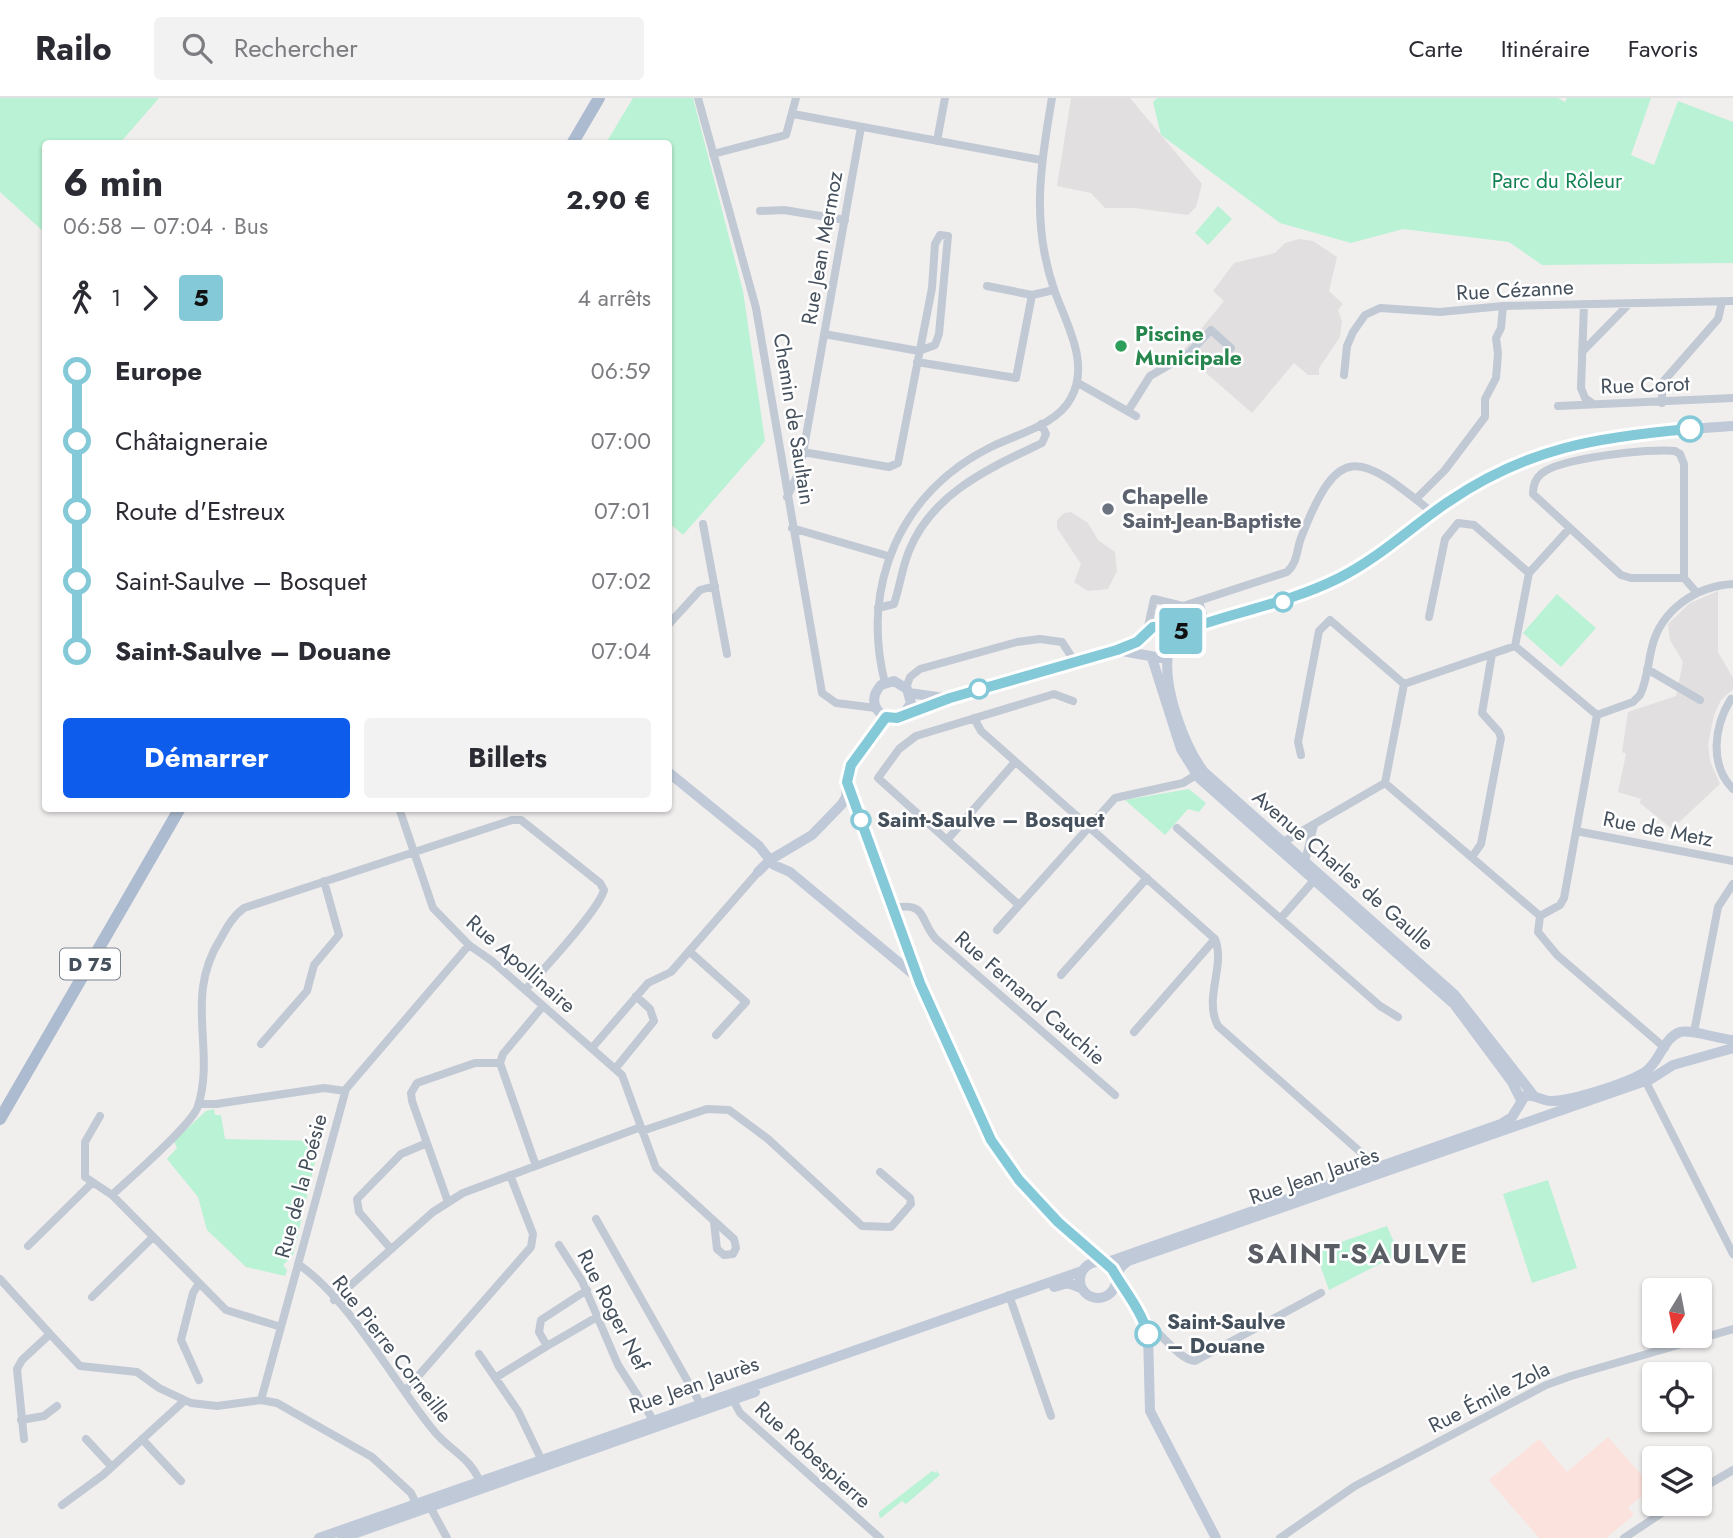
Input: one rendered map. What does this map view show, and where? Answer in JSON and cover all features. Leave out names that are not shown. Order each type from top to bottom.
[{"type":"main road","points":[[574,140],[599,98]]},
{"type":"main road","name":"D 75","points":[[0,1119],[178,812]]},
{"type":"street","name":"Chemin de Saultain","points":[[698,98],[753,292],[822,693],[836,703],[876,708]]},
{"type":"street","points":[[713,154],[784,136],[789,131],[796,98]]},
{"type":"street","points":[[937,141],[945,98]]},
{"type":"street","points":[[885,683],[879,652],[878,608],[888,556],[901,530],[931,488],[964,461],[1041,424],[1066,407],[1077,383],[1078,356],[1043,255],[1039,225],[1041,160],[1052,98]]},
{"type":"street","points":[[793,114],[1041,160]]},
{"type":"street","name":"Rue Jean Mermoz","points":[[787,497],[799,474],[861,127]]},
{"type":"street","points":[[760,211],[784,210],[845,220]]},
{"type":"street","points":[[803,452],[889,467],[897,465],[919,351],[932,288],[935,244],[939,237],[945,234],[949,239],[939,338],[935,345],[919,351],[824,334]]},
{"type":"street","points":[[987,286],[1032,295],[1054,290]]},
{"type":"street","points":[[917,362],[1016,378],[1032,295]]},
{"type":"street","name":"Rue Cézanne","points":[[1344,375],[1351,336],[1371,311],[1391,307],[1451,311],[1503,306],[1733,301]]},
{"type":"street","points":[[1662,403],[1662,383],[1718,319],[1722,302]]},
{"type":"street","points":[[1582,352],[1629,303]]},
{"type":"street","points":[[1584,304],[1582,391],[1592,404]]},
{"type":"street","points":[[1416,499],[1441,476],[1485,417],[1485,398],[1496,381],[1496,338],[1501,328],[1503,306]]},
{"type":"street","points":[[1128,411],[1150,376],[1188,354],[1211,331],[1231,348]]},
{"type":"street","points":[[1077,383],[1136,416]]},
{"type":"street","name":"Rue Corot","points":[[1558,406],[1733,398]]},
{"type":"street","points":[[878,608],[894,604],[910,547],[944,501],[974,477],[1042,443],[1046,434],[1041,424]]},
{"type":"street","points":[[1172,635],[1284,601],[1331,582],[1381,553],[1433,513],[1493,474],[1558,447],[1618,435],[1733,426]]},
{"type":"street","points":[[1684,578],[1624,577],[1535,497],[1535,484],[1543,472],[1618,453],[1675,451],[1680,454],[1684,464],[1684,578],[1697,593]]},
{"type":"street","points":[[1149,656],[1142,645],[1154,599],[1180,606],[1282,576],[1290,570],[1324,486],[1344,469],[1364,466],[1388,478],[1433,513]]},
{"type":"street","points":[[931,488],[944,501]]},
{"type":"street","points":[[1429,617],[1445,539],[1458,523],[1474,525],[1529,573]]},
{"type":"street","points":[[703,524],[727,654]]},
{"type":"street","points":[[792,528],[888,556]]},
{"type":"street","points":[[1516,646],[1529,573],[1569,529]]},
{"type":"street","points":[[1597,715],[1635,700],[1642,692],[1660,628],[1674,609],[1697,593],[1733,584]]},
{"type":"street","points":[[672,620],[699,590],[715,586]]},
{"type":"street","points":[[1199,602],[1206,624]]},
{"type":"street","points":[[1301,755],[1298,741],[1319,631],[1323,624],[1330,621],[1404,684]]},
{"type":"street","points":[[592,1048],[651,981],[671,972],[770,860],[812,835],[842,804],[851,765],[886,717],[903,715],[950,698],[1117,650],[1160,626],[1172,635],[1174,646],[1168,655],[1161,659],[1117,650]]},
{"type":"street","points":[[903,715],[910,705],[908,690],[912,675],[920,669],[1026,640],[1062,642],[1075,662]]},
{"type":"street","points":[[1404,684],[1516,646]]},
{"type":"street","points":[[1516,646],[1597,715]]},
{"type":"street","points":[[1472,858],[1482,841],[1501,736],[1482,713],[1492,654]]},
{"type":"street","name":"Avenue Charles de Gaulle","points":[[1168,655],[1167,678],[1199,773]]},
{"type":"street","name":"Avenue Charles de Gaulle","points":[[1149,656],[1179,743],[1199,773],[1460,999],[1536,1097]]},
{"type":"street","points":[[1647,669],[1700,700]]},
{"type":"street","points":[[886,717],[876,708],[875,694],[885,683],[896,682],[929,698],[950,698]]},
{"type":"street","points":[[1278,844],[1385,783],[1404,684]]},
{"type":"street","points":[[1019,905],[878,779],[895,752],[907,742],[1054,694],[1073,701]]},
{"type":"street","points":[[1731,699],[1723,714],[1716,742],[1722,775],[1733,789]]},
{"type":"street","points":[[1597,715],[1563,901],[1540,916],[1538,932],[1555,953],[1646,1031],[1665,1049],[1670,1059],[1680,1063]]},
{"type":"street","points":[[974,718],[981,731],[1215,939],[1218,953],[1213,1007],[1216,1021],[1366,1157],[1375,1171]]},
{"type":"street","points":[[947,840],[1015,762]]},
{"type":"street","points":[[997,930],[1117,796],[1183,783],[1199,773]]},
{"type":"street","points":[[672,775],[755,842],[770,860],[894,956],[920,983]]},
{"type":"street","points":[[847,782],[920,983],[997,1151],[1019,1180],[1082,1245],[1104,1263],[1144,1323],[1149,1344],[1147,1399],[1150,1411],[1216,1538]]},
{"type":"street","points":[[1385,783],[1540,916]]},
{"type":"street","points":[[842,804],[851,804],[856,808]]},
{"type":"street","name":"Rue Apollinaire","points":[[401,812],[433,908],[469,946],[525,990],[615,1069],[626,1082],[659,1171],[714,1222]]},
{"type":"street","points":[[510,812],[512,820]]},
{"type":"street","points":[[112,1195],[193,1115],[199,1104],[202,988],[214,949],[234,917],[244,908],[512,820],[531,825],[600,883],[604,890],[575,933],[525,990]]},
{"type":"street","points":[[1301,864],[1314,825]]},
{"type":"street","points":[[1177,828],[1380,1006],[1398,1017]]},
{"type":"street","name":"Rue de Metz","points":[[1576,831],[1733,861]]},
{"type":"street","points":[[786,870],[788,856],[795,846]]},
{"type":"street","points":[[758,872],[786,870]]},
{"type":"street","points":[[1281,918],[1317,877]]},
{"type":"street","name":"Avenue Charles de Gaulle","points":[[1317,877],[1454,1004],[1512,1082],[1522,1115],[1534,1118]]},
{"type":"street","points":[[1061,975],[1147,878]]},
{"type":"street","points":[[261,1044],[307,991],[314,965],[339,935],[324,881]]},
{"type":"street","points":[[1699,1056],[1704,1046],[1698,1033],[1719,903],[1733,884]]},
{"type":"street","name":"Rue Fernand Cauchie","points":[[894,908],[909,906],[921,912],[936,939],[1115,1095]]},
{"type":"street","points":[[1134,1032],[1215,939]]},
{"type":"street","name":"Rue de la Poésie","points":[[261,1400],[345,1091],[469,946]]},
{"type":"street","points":[[894,956],[904,954],[907,949]]},
{"type":"street","points":[[689,951],[746,1002],[716,1035]]},
{"type":"street","points":[[615,1069],[654,1021],[650,1009],[636,996]]},
{"type":"street","points":[[536,1166],[500,1063],[505,1051],[543,1006]]},
{"type":"street","points":[[1646,1031],[1673,1036],[1698,1033],[1713,1039],[1733,1040]]},
{"type":"street","points":[[1519,1103],[1536,1097],[1569,1099],[1637,1075],[1654,1064],[1673,1036]]},
{"type":"street","name":"Rue Jean Jaurès","points":[[1104,1263],[1645,1080],[1699,1056],[1733,1048]]},
{"type":"street","points":[[448,1202],[411,1098],[415,1085],[475,1063],[500,1063]]},
{"type":"street","points":[[1645,1080],[1733,1254]]},
{"type":"street","points":[[199,1104],[214,1105],[324,1088],[345,1091]]},
{"type":"street","points":[[1534,1118],[1542,1108],[1536,1097]]},
{"type":"street","name":"Rue Jean Jaurès","points":[[1116,1278],[1121,1267],[1128,1261],[1501,1124],[1512,1117],[1519,1103]]},
{"type":"street","points":[[334,1300],[448,1202],[510,1175],[707,1109],[726,1109],[768,1139],[862,1226],[891,1227],[911,1205],[910,1198],[880,1172]]},
{"type":"street","points":[[100,1116],[87,1134],[84,1175],[112,1195],[229,1312],[281,1327]]},
{"type":"street","points":[[391,1249],[359,1212],[357,1199],[401,1154],[427,1143]]},
{"type":"street","points":[[406,1390],[531,1247],[533,1234],[510,1175]]},
{"type":"street","points":[[28,1246],[92,1183]]},
{"type":"street","points":[[596,1219],[700,1403]]},
{"type":"street","points":[[92,1297],[153,1237]]},
{"type":"street","name":"Rue Roger Nef","points":[[559,1244],[586,1290],[618,1364],[656,1423]]},
{"type":"street","points":[[1082,1245],[1086,1255],[1081,1288],[1092,1298],[1107,1296],[1136,1308]]},
{"type":"street","points":[[1084,1269],[1104,1263]]},
{"type":"street","name":"Rue Pierre Corneille","points":[[298,1264],[334,1300],[406,1390],[434,1432],[464,1456],[482,1484]]},
{"type":"street","name":"Rue Jean Jaurès","points":[[319,1538],[344,1536],[542,1462],[1010,1298],[1084,1269]]},
{"type":"street","points":[[1107,1296],[1114,1290],[1116,1278]]},
{"type":"street","points":[[0,1279],[80,1366],[137,1372],[184,1401],[217,1406],[261,1400],[281,1405],[372,1457],[423,1505],[447,1538]]},
{"type":"street","points":[[199,1283],[193,1293],[181,1340],[200,1380]]},
{"type":"street","name":"Rue Jean Jaurès","points":[[1010,1298],[1064,1283],[1081,1288]]},
{"type":"street","points":[[547,1346],[540,1332],[541,1320],[586,1290]]},
{"type":"street","points":[[1144,1323],[1160,1332],[1192,1361],[1321,1293]]},
{"type":"street","points":[[1010,1298],[1051,1416]]},
{"type":"street","points":[[495,1378],[597,1317]]},
{"type":"street","name":"Rue Émile Zola","points":[[1280,1538],[1354,1486],[1559,1380],[1733,1329]]},
{"type":"street","points":[[24,1439],[18,1365],[50,1334]]},
{"type":"street","points":[[480,1354],[518,1411],[542,1462]]},
{"type":"street","name":"Rue Jean Jaurès","points":[[656,1423],[700,1403],[731,1396]]},
{"type":"street","name":"Rue Robespierre","points":[[731,1396],[740,1412],[880,1538]]},
{"type":"street","points":[[62,1506],[112,1467],[184,1401]]},
{"type":"street","points":[[21,1420],[44,1416],[57,1406]]},
{"type":"street","points":[[86,1439],[112,1467]]},
{"type":"street","points":[[142,1439],[181,1481]]},
{"type":"street","points":[[1712,1482],[1733,1470]]},
{"type":"street","points":[[1624,1538],[1657,1516]]},
{"type":"shaded area","points":[[1071,98],[1130,98],[1202,184],[1196,207],[1188,215],[1134,208],[1105,208],[1091,193],[1057,186]]},
{"type":"shaded area","points":[[1299,239],[1313,241],[1337,257],[1329,291],[1343,304],[1338,310],[1342,321],[1340,337],[1319,368],[1319,375],[1308,375],[1294,363],[1252,413],[1182,352],[1224,301],[1213,291],[1234,263],[1275,253],[1285,243]]},
{"type":"shaded area","points":[[1071,512],[1088,523],[1098,540],[1115,552],[1117,571],[1108,589],[1088,591],[1074,582],[1081,564],[1057,528],[1057,520],[1064,513]]},
{"type":"shaded area","points":[[1718,591],[1718,652],[1733,678],[1733,689],[1721,700],[1714,715],[1708,744],[1710,761],[1720,784],[1672,829],[1640,803],[1641,799],[1618,792],[1626,754],[1622,752],[1628,712],[1676,696],[1683,662],[1670,640],[1668,624],[1690,603]]},
{"type":"shaded area","points":[[1608,1437],[1642,1476],[1642,1496],[1628,1507],[1634,1515],[1606,1538],[1539,1538],[1489,1480],[1539,1439],[1567,1472]]},
{"type":"green space","points":[[0,98],[159,98],[123,140],[42,140],[42,230],[0,192]]},
{"type":"green space","points":[[633,98],[693,98],[743,291],[765,441],[683,535],[672,525],[672,140],[608,140]]},
{"type":"green space","name":"Parc du Rôleur","points":[[1157,98],[1558,98],[1565,102],[1567,98],[1651,98],[1631,155],[1654,165],[1678,101],[1733,122],[1733,263],[1542,265],[1509,242],[1403,229],[1351,243],[1280,223],[1161,135],[1153,102]]},
{"type":"green space","points":[[1218,206],[1232,219],[1208,245],[1195,233]]},
{"type":"green space","points":[[1557,594],[1596,628],[1561,667],[1523,633]]},
{"type":"green space","points":[[1189,789],[1206,803],[1199,812],[1188,809],[1165,835],[1125,800]]},
{"type":"green space","points":[[214,1109],[215,1115],[221,1115],[225,1139],[320,1141],[293,1255],[283,1265],[287,1270],[285,1276],[246,1267],[207,1230],[198,1197],[167,1159],[177,1148],[174,1141],[206,1111]]},
{"type":"green space","points":[[1548,1180],[1577,1268],[1532,1283],[1503,1194]]},
{"type":"green space","points":[[1387,1226],[1399,1254],[1329,1290],[1315,1251]]},
{"type":"green space","points":[[935,1469],[940,1475],[906,1504],[902,1501],[881,1518],[879,1516],[879,1512],[932,1471],[937,1473]]},
{"type":"bus line","name":"5","points":[[1148,1334],[1132,1299],[1116,1279],[1112,1269],[1089,1252],[1058,1222],[1019,1180],[991,1140],[909,956],[886,884],[847,782],[847,772],[851,765],[877,733],[886,717],[897,718],[950,698],[1117,650],[1137,642],[1153,627],[1164,627],[1172,635],[1312,591],[1387,549],[1464,491],[1526,459],[1558,447],[1594,439],[1690,429]]},
{"type":"place","name":"Piscine Municipale","points":[[1121,346]]},
{"type":"place","name":"Chapelle Saint-Jean-Baptiste","points":[[1108,509]]},
{"type":"place","name":"Saint-Saulve – Bosquet","points":[[861,820]]},
{"type":"place","name":"Saint-Saulve – Douane","points":[[1148,1334]]},
{"type":"district","name":"SAINT-SAULVE","points":[[1358,1253]]}]
